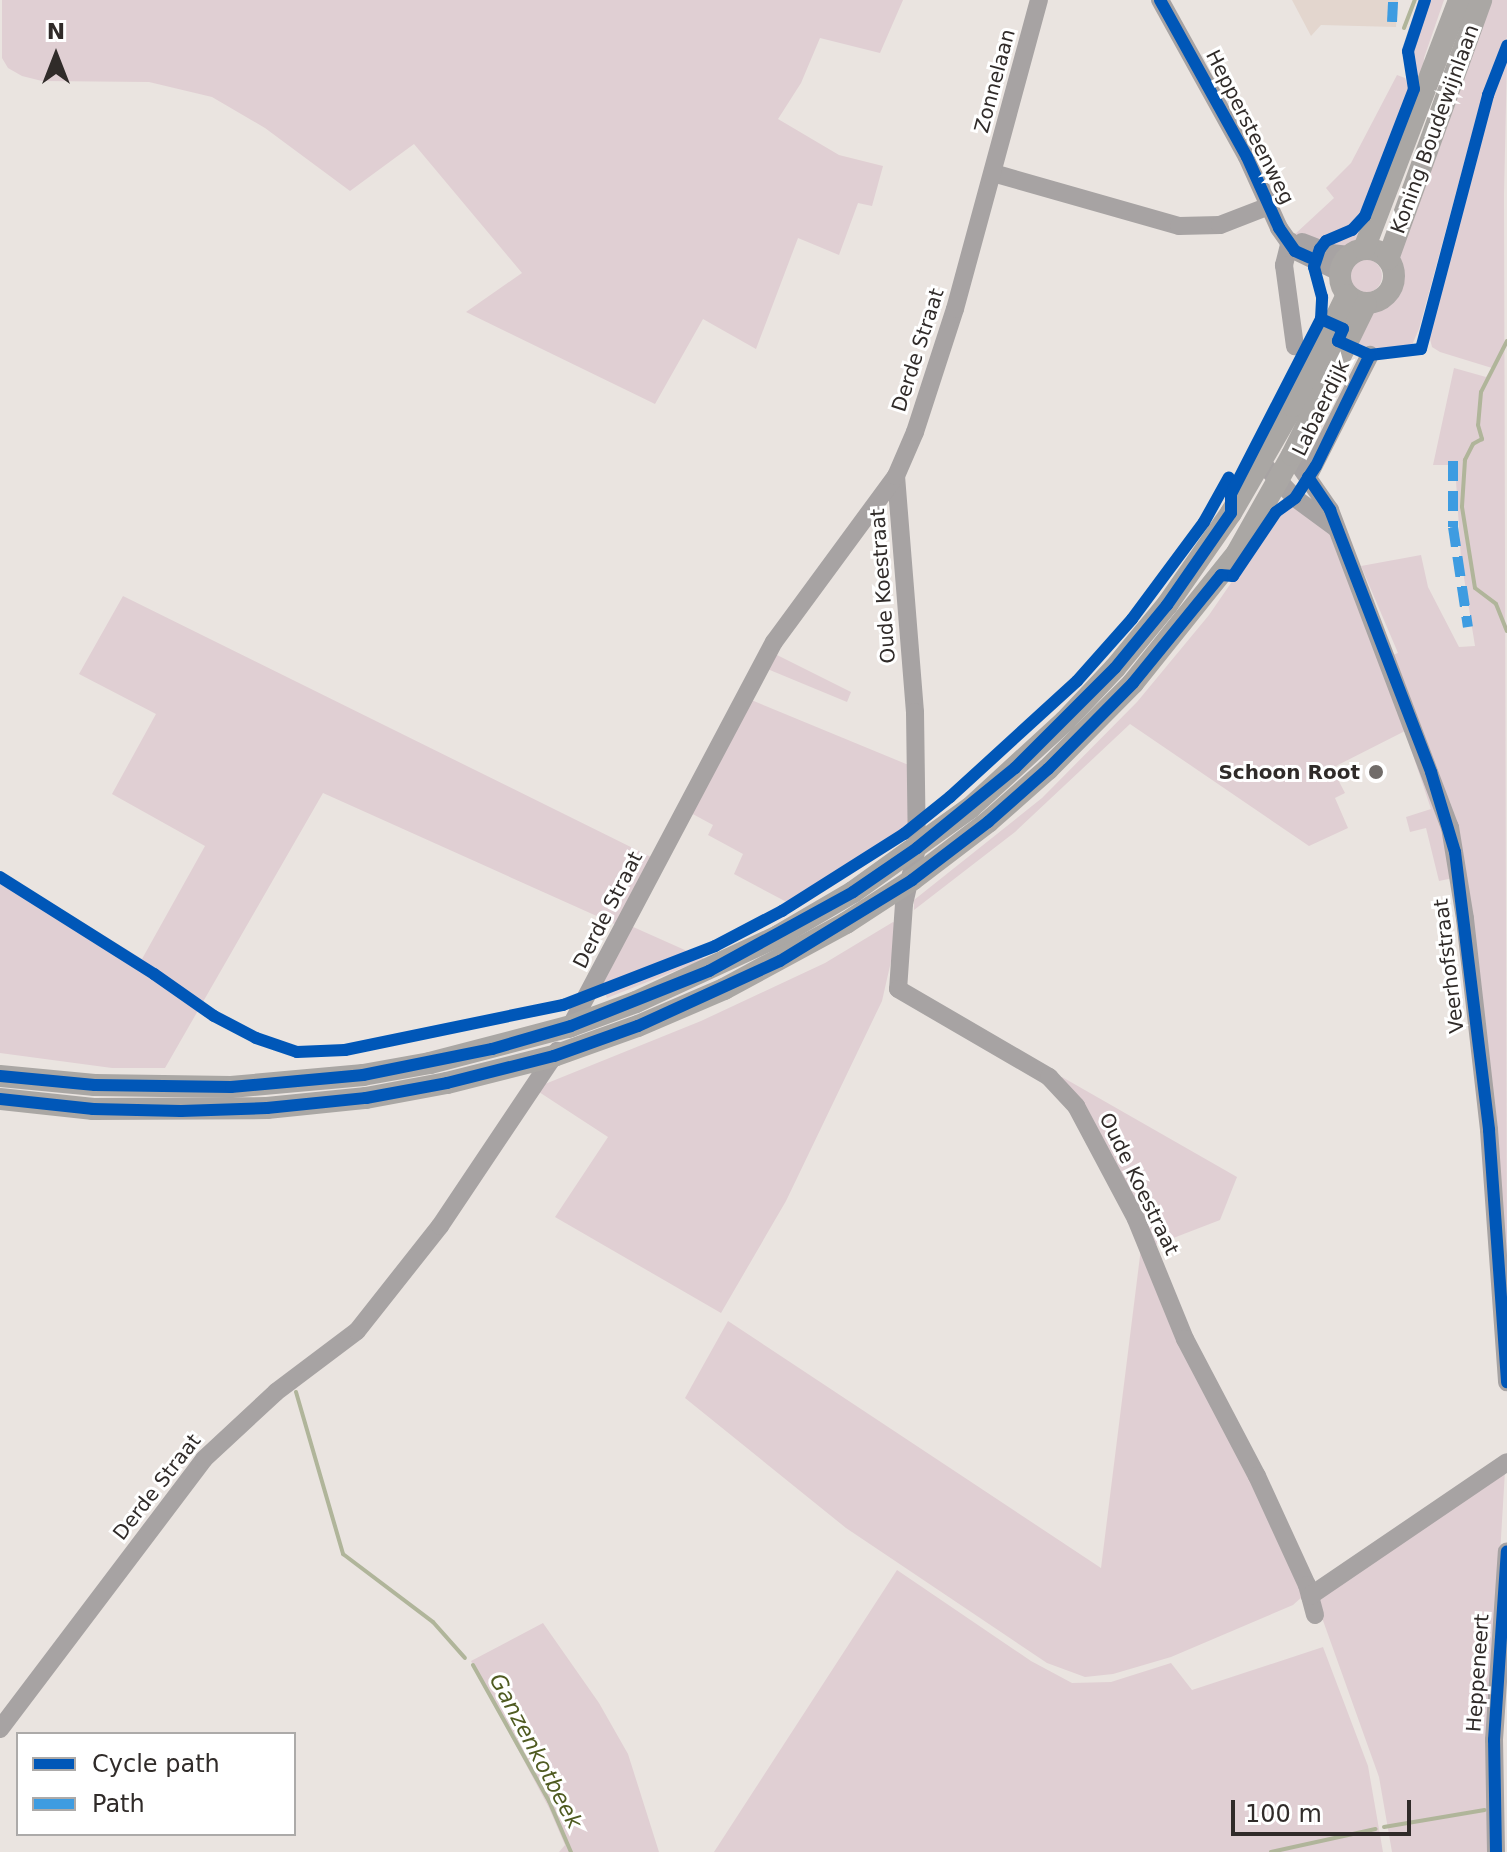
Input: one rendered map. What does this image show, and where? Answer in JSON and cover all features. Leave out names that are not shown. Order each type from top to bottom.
[{"type":"main road","name":"Koning Boudewijnlaan","points":[[1351,259],[1428,85],[1459,0]]},
{"type":"main road","name":"Koning Boudewijnlaan","points":[[1388,259],[1481,0]]},
{"type":"main road","points":[[0,1099],[93,1109],[267,1108],[366,1098],[447,1083],[554,1056],[724,989],[846,923],[912,880],[988,822],[1036,780],[1133,683],[1237,553],[1292,455],[1356,300],[1351,259],[1373,250],[1388,259],[1394,273],[1391,289],[1381,300],[1356,300]]},
{"type":"main road","points":[[0,1076],[172,1088],[289,1084],[430,1063],[571,1026],[709,971],[778,936],[917,848],[1015,768],[1115,668],[1202,558],[1262,463],[1356,300]]},
{"type":"street","name":"Zonnelaan","points":[[993,173],[1039,0]]},
{"type":"street","name":"Heppersteenweg","points":[[1160,0],[1290,241]]},
{"type":"street","points":[[1428,85],[1427,57],[1448,0]]},
{"type":"street","points":[[993,173],[1179,226],[1220,225],[1269,206]]},
{"type":"street","name":"Derde Straat","points":[[0,1729],[204,1459],[276,1392],[357,1331],[440,1226],[554,1056],[774,642],[896,476],[915,432],[993,173]]},
{"type":"street","points":[[1295,346],[1284,261],[1290,241],[1351,259]]},
{"type":"street","name":"Labaerdijk","points":[[1308,477],[1370,355]]},
{"type":"street","name":"Veerhofstraat","points":[[1292,455],[1330,510],[1431,772],[1455,852],[1489,1130],[1507,1382]]},
{"type":"street","points":[[1262,463],[1276,481],[1336,528]]},
{"type":"street","name":"Oude Koestraat","points":[[896,476],[915,712],[917,848],[904,904],[898,989],[1049,1077],[1076,1106],[1136,1219],[1185,1339],[1257,1476],[1310,1596]]},
{"type":"street","points":[[1315,1615],[1310,1596],[1507,1462]]},
{"type":"street","name":"Heppeneert","points":[[1496,1852],[1494,1740],[1507,1551]]},
{"type":"shaded area","points":[[2,0],[903,0],[880,53],[820,38],[801,83],[778,119],[839,155],[883,166],[872,206],[858,203],[839,255],[798,238],[756,349],[703,319],[655,404],[466,312],[522,273],[414,144],[350,191],[265,128],[212,97],[149,82],[42,81],[22,76],[8,68],[2,58]]},
{"type":"shaded area","points":[[1292,0],[1398,0],[1396,27],[1321,25],[1311,36]]},
{"type":"shaded area","points":[[1427,0],[1444,0],[1424,58],[1423,79],[1361,241],[1346,249],[1327,244],[1364,223],[1417,79],[1412,45]]},
{"type":"shaded area","points":[[1490,0],[1507,0],[1507,37],[1478,112],[1419,329],[1412,345],[1405,350],[1366,351],[1351,344],[1372,311],[1387,303],[1397,289],[1400,276],[1396,260]]},
{"type":"shaded area","points":[[1507,59],[1504,195],[1507,1282],[1453,878],[1439,881],[1426,828],[1410,832],[1406,817],[1431,809],[1405,731],[1332,768],[1345,793],[1335,798],[1348,828],[1309,846],[1130,724],[1015,832],[914,910],[914,900],[1042,798],[1137,702],[1209,615],[1277,516],[1292,504],[1330,534],[1382,659],[1398,653],[1361,566],[1421,555],[1428,587],[1459,647],[1475,646],[1461,559],[1455,465],[1433,465],[1454,368],[1486,377],[1492,368],[1440,352],[1432,347],[1429,335],[1491,101]]},
{"type":"shaded area","points":[[1397,75],[1405,78],[1410,91],[1363,215],[1351,228],[1321,242],[1294,235],[1334,198],[1326,188],[1351,163]]},
{"type":"shaded area","points":[[1365,259],[1377,264],[1382,276],[1377,288],[1365,293],[1353,288],[1348,276],[1353,264]]},
{"type":"shaded area","points":[[123,596],[653,858],[619,926],[323,793],[165,1068],[112,1068],[0,1053],[0,871],[142,959],[205,846],[112,794],[156,714],[79,674]]},
{"type":"shaded area","points":[[773,653],[851,692],[847,702],[765,668]]},
{"type":"shaded area","points":[[749,699],[911,766],[910,837],[798,908],[734,874],[743,854],[708,835],[713,825],[689,812]]},
{"type":"shaded area","points":[[893,922],[899,926],[882,1001],[786,1201],[721,1313],[555,1217],[608,1137],[539,1092],[545,1084],[701,1021],[825,963]]},
{"type":"shaded area","points":[[631,926],[705,959],[607,998],[602,986]]},
{"type":"shaded area","points":[[1062,1077],[1237,1177],[1220,1220],[1150,1247],[1058,1081]]},
{"type":"shaded area","points":[[1141,1248],[1262,1496],[1303,1596],[1293,1605],[1171,1657],[1113,1674],[1085,1677],[1047,1663],[846,1528],[685,1398],[728,1321],[1101,1568]]},
{"type":"shaded area","points":[[1505,1471],[1496,1621],[1490,1852],[1392,1852],[1379,1777],[1316,1601]]},
{"type":"shaded area","points":[[897,1570],[1031,1661],[1072,1683],[1111,1682],[1171,1663],[1192,1690],[1323,1647],[1368,1766],[1383,1852],[714,1852]]},
{"type":"shaded area","points":[[543,1623],[599,1703],[628,1754],[659,1852],[559,1852],[565,1845],[549,1808],[471,1661]]},
{"type":"waterway","points":[[1404,28],[1415,0]]},
{"type":"waterway","points":[[1507,341],[1481,392],[1478,425],[1482,439],[1473,444],[1465,460],[1462,507],[1475,588],[1496,604],[1507,631]]},
{"type":"waterway","name":"Ganzenkotbeek","points":[[296,1392],[343,1554],[433,1622],[465,1658]]},
{"type":"waterway","name":"Ganzenkotbeek","points":[[473,1665],[549,1801],[571,1852]]},
{"type":"waterway","points":[[1384,1827],[1485,1810]]},
{"type":"waterway","points":[[1271,1852],[1376,1829]]},
{"type":"marked path","points":[[1392,22],[1393,0]]},
{"type":"marked path","points":[[1453,461],[1453,527],[1468,627]]},
{"type":"cycle path","points":[[1160,0],[1247,157],[1279,228],[1295,251],[1315,260]]},
{"type":"cycle path","points":[[0,1076],[95,1085],[231,1087],[363,1075],[492,1049],[571,1026],[709,971],[853,892],[917,848],[1015,768],[1115,668],[1167,605],[1231,513],[1231,494],[1321,319],[1322,297],[1314,267],[1320,249],[1326,241],[1352,230],[1365,216],[1414,89],[1408,51],[1425,0]]},
{"type":"cycle path","points":[[1321,319],[1343,329],[1338,341],[1370,355],[1421,349],[1488,95],[1507,46]]},
{"type":"cycle path","points":[[0,1099],[93,1109],[181,1111],[267,1108],[366,1098],[447,1083],[554,1056],[638,1026],[780,961],[912,880],[988,822],[1048,769],[1133,683],[1221,575],[1233,576],[1276,512],[1295,498],[1316,466],[1370,355]]},
{"type":"cycle path","points":[[0,877],[154,974],[214,1016],[256,1038],[297,1052],[345,1050],[563,1005],[715,946],[782,911],[904,834],[950,797],[1077,681],[1132,619],[1204,522],[1229,477]]},
{"type":"cycle path","points":[[1308,477],[1330,510],[1431,772],[1455,852],[1489,1130],[1507,1382]]},
{"type":"cycle path","points":[[1496,1852],[1494,1740],[1507,1551]]},
{"type":"place","name":"Schoon Root","points":[[1376,772]]}]
